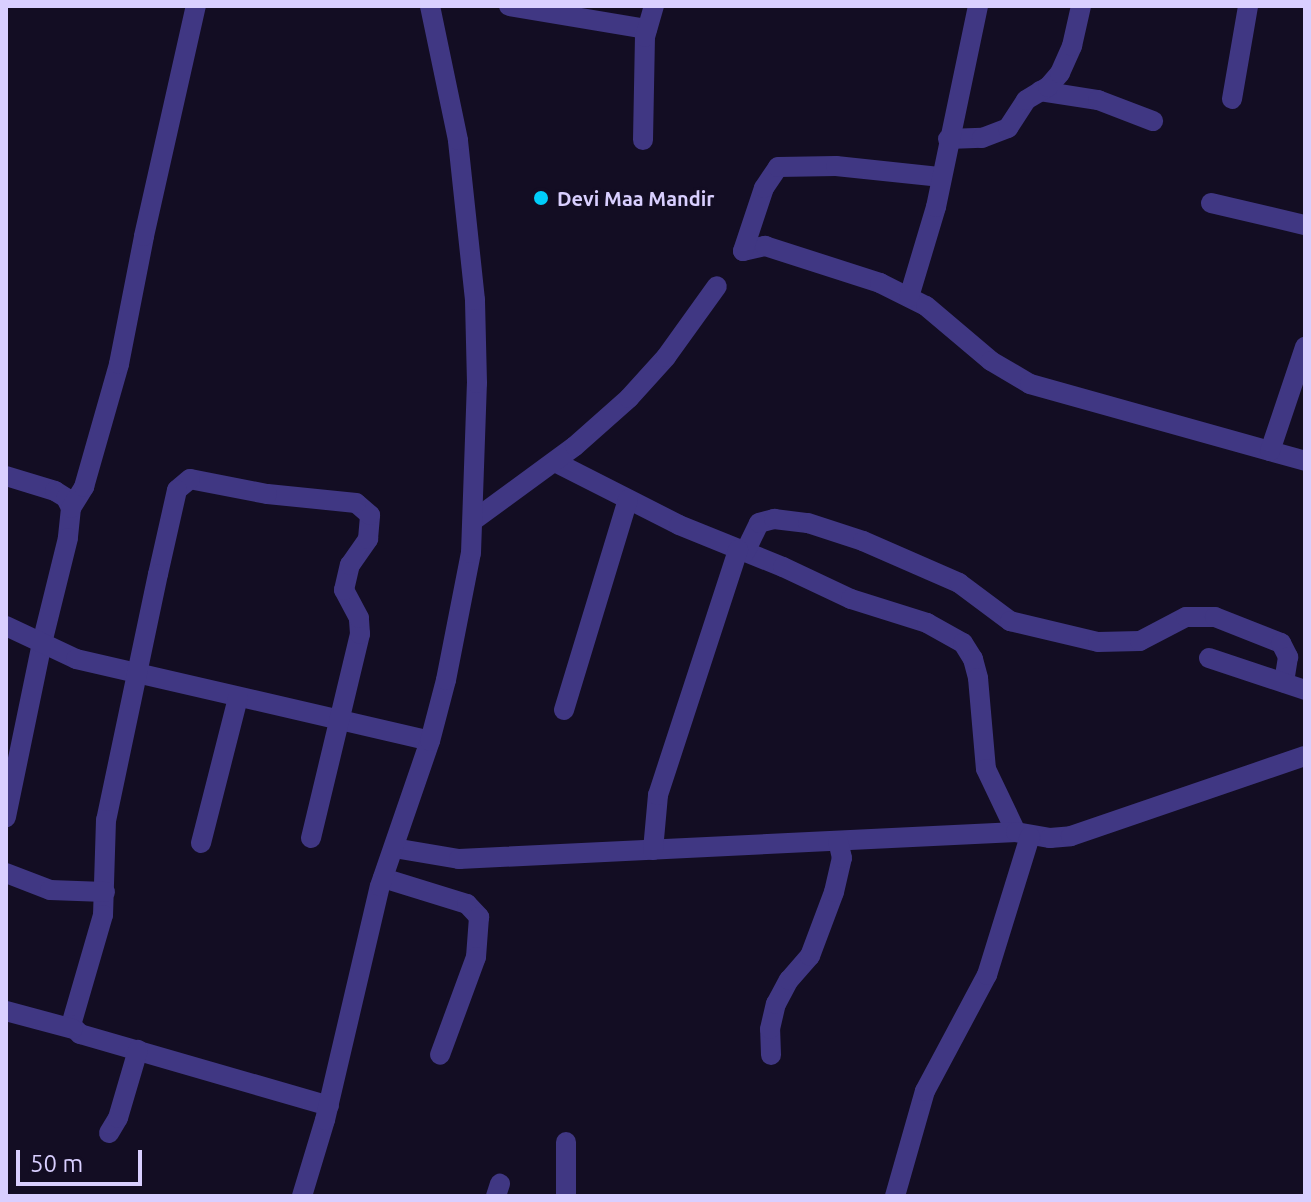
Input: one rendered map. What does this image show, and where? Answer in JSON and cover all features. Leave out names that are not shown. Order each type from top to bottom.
[{"type":"street","points":[[6,817],[16,724],[42,643],[68,538],[71,508],[84,487],[119,364],[144,236],[196,6]]},
{"type":"street","points":[[302,1196],[329,1106],[383,878],[430,741],[466,592],[474,520],[477,383],[472,260],[458,140],[430,6]]},
{"type":"street","points":[[509,6],[647,29]]},
{"type":"street","points":[[643,140],[647,29],[654,6]]},
{"type":"street","points":[[909,297],[930,228],[978,6]]},
{"type":"street","points":[[948,139],[997,135],[1015,120],[1026,100],[1060,73],[1072,46],[1081,6]]},
{"type":"street","points":[[1232,99],[1248,6]]},
{"type":"street","points":[[1040,91],[1098,100],[1153,121]]},
{"type":"street","points":[[941,177],[821,165],[778,167],[764,188],[743,251],[753,246],[780,250],[880,283],[939,316],[991,361],[1030,384],[1305,461]]},
{"type":"street","points":[[1211,203],[1305,225]]},
{"type":"street","points":[[474,520],[555,462],[629,398],[666,357],[717,286]]},
{"type":"street","points":[[1270,451],[1305,347]]},
{"type":"street","points":[[555,462],[628,499],[851,599],[927,623],[963,643],[973,659],[978,678],[986,769],[1023,834],[987,975],[925,1091],[895,1196]]},
{"type":"street","points":[[6,476],[55,491],[66,498],[71,508]]},
{"type":"street","points":[[73,1029],[73,1014],[103,915],[106,820],[181,483],[198,479],[267,494],[356,503],[366,508],[371,526],[368,539],[350,565],[344,590],[361,624],[311,838]]},
{"type":"street","points":[[564,710],[628,499]]},
{"type":"street","points":[[653,850],[658,795],[741,551],[759,523],[774,519],[808,523],[863,541],[959,583],[1010,621],[1098,642],[1140,641],[1186,617],[1215,617],[1281,643],[1288,657],[1284,683]]},
{"type":"street","points":[[6,626],[76,659],[430,741]]},
{"type":"street","points":[[1209,658],[1305,690]]},
{"type":"street","points":[[201,843],[238,698]]},
{"type":"street","points":[[394,848],[459,859],[1023,834],[1050,838],[1090,832],[1296,760],[1305,777]]},
{"type":"street","points":[[771,1055],[770,1029],[776,1004],[789,980],[810,956],[834,892],[842,858],[838,841]]},
{"type":"street","points":[[6,873],[50,890],[105,892]]},
{"type":"street","points":[[383,878],[467,904],[479,917],[476,957],[440,1055]]},
{"type":"street","points":[[6,1011],[329,1106]]},
{"type":"street","points":[[109,1133],[118,1118],[138,1050]]},
{"type":"street","points":[[566,1142],[566,1196]]},
{"type":"place","name":"Devi Maa Mandir","points":[[541,198]]}]
